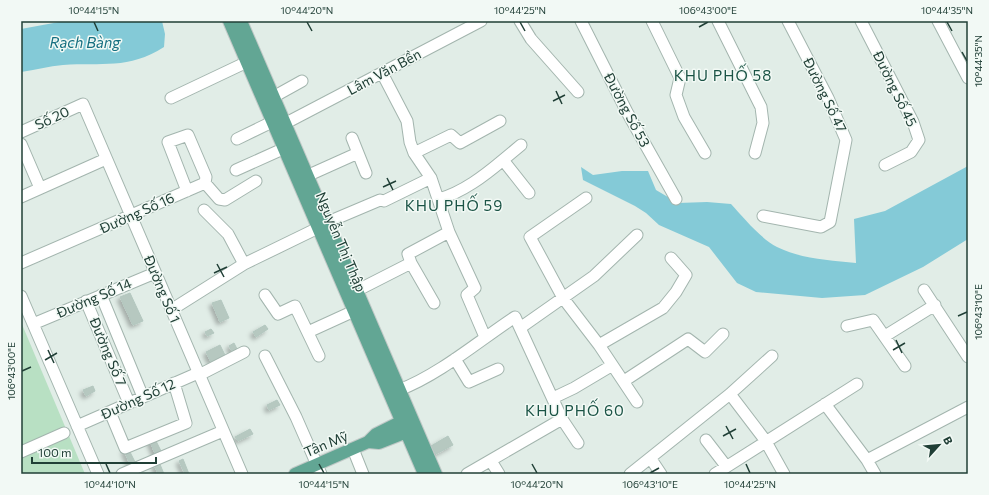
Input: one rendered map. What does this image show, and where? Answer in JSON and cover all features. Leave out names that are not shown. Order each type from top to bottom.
[{"type":"main road","name":"Nguyễn Thị Thập","points":[[229,21],[247,62],[279,124],[309,175],[323,225],[354,311],[395,392]]},
{"type":"main road","name":"Nguyễn Thị Thập","points":[[241,21],[275,96],[279,124],[285,148],[323,225],[358,290],[395,392],[411,431],[424,474]]},
{"type":"main road","name":"Tân Mỹ","points":[[295,474],[319,469],[368,442],[376,434],[406,419]]},
{"type":"main road","name":"Nguyễn Thị Thập","points":[[411,431],[436,474]]},
{"type":"main road","name":"Tân Mỹ","points":[[368,442],[379,444],[397,435],[411,431]]},
{"type":"street","points":[[520,21],[530,39],[578,92]]},
{"type":"street","name":"Đường Số 53","points":[[581,21],[627,112],[676,199]]},
{"type":"street","points":[[652,21],[680,78],[676,95],[684,117],[705,153]]},
{"type":"street","points":[[718,21],[761,107],[763,123],[755,153]]},
{"type":"street","name":"Đường Số 47","points":[[763,216],[821,227],[830,222],[846,140],[828,98],[788,21]]},
{"type":"street","name":"Đường Số 45","points":[[861,21],[913,122],[919,140],[911,152],[885,165]]},
{"type":"street","points":[[938,21],[968,78]]},
{"type":"street","name":"Lâm Văn Bền","points":[[237,139],[279,124],[382,73],[475,22]]},
{"type":"street","points":[[171,98],[247,62]]},
{"type":"street","points":[[382,73],[408,121],[410,142],[414,153],[431,178],[449,232],[475,288],[467,295],[485,337]]},
{"type":"street","points":[[275,96],[302,81]]},
{"type":"street","name":"Số 20","points":[[21,132],[83,104]]},
{"type":"street","name":"Đường Số 1","points":[[83,104],[242,474]]},
{"type":"street","points":[[414,153],[451,135],[460,143],[500,120]]},
{"type":"street","points":[[187,191],[168,142],[188,135],[206,177],[205,183],[219,199],[224,200],[256,181]]},
{"type":"street","points":[[352,138],[366,173]]},
{"type":"street","points":[[21,144],[40,188]]},
{"type":"street","points":[[439,199],[450,196],[483,178],[521,145]]},
{"type":"street","points":[[236,170],[285,148]]},
{"type":"street","points":[[309,175],[358,153]]},
{"type":"street","points":[[21,197],[106,159]]},
{"type":"street","points":[[503,160],[528,193]]},
{"type":"street","points":[[171,310],[244,264],[323,225],[380,200],[384,201],[431,178]]},
{"type":"street","name":"Đường Số 16","points":[[21,263],[205,183]]},
{"type":"street","points":[[586,198],[530,236],[564,298],[599,345],[611,366],[624,381],[637,402]]},
{"type":"street","points":[[204,210],[228,234],[244,264]]},
{"type":"street","points":[[434,303],[411,263],[408,254],[449,232]]},
{"type":"street","points":[[520,328],[594,276],[637,235]]},
{"type":"street","points":[[599,345],[662,308],[676,292],[686,275],[671,258]]},
{"type":"street","points":[[358,290],[411,263]]},
{"type":"street","name":"Đường Số 14","points":[[33,324],[155,273]]},
{"type":"street","points":[[924,290],[968,357]]},
{"type":"street","name":"Đường Số 7","points":[[102,295],[143,397]]},
{"type":"street","points":[[265,295],[278,314],[295,306],[319,356]]},
{"type":"street","points":[[21,296],[98,474]]},
{"type":"street","name":"Đường Số 7","points":[[86,301],[129,403]]},
{"type":"street","points":[[884,336],[935,306]]},
{"type":"street","points":[[308,332],[354,311]]},
{"type":"street","points":[[395,392],[410,386],[455,359],[515,317],[562,419],[578,443]]},
{"type":"street","points":[[847,326],[873,320],[905,366]]},
{"type":"street","points":[[624,381],[688,339],[705,352],[723,334]]},
{"type":"street","name":"Đường Số 12","points":[[77,426],[174,383],[198,374],[244,352]]},
{"type":"street","points":[[265,356],[296,417],[319,469]]},
{"type":"street","points":[[630,474],[651,459],[730,394],[772,356]]},
{"type":"street","points":[[455,359],[469,382],[498,369]]},
{"type":"street","points":[[553,398],[574,388],[611,366]]},
{"type":"street","points":[[110,412],[125,448],[186,423],[174,383]]},
{"type":"street","points":[[715,474],[765,440],[857,384]]},
{"type":"street","points":[[730,394],[765,440],[784,474]]},
{"type":"street","points":[[825,404],[867,460],[875,474]]},
{"type":"street","points":[[867,460],[968,407]]},
{"type":"street","points":[[467,474],[562,419]]},
{"type":"street","points":[[122,474],[223,431]]},
{"type":"street","points":[[22,447],[64,433]]},
{"type":"street","points":[[706,440],[726,466]]},
{"type":"street","points":[[353,449],[363,474]]},
{"type":"street","points":[[651,459],[660,474]]},
{"type":"street","points":[[490,460],[499,474]]},
{"type":"green space","points":[[21,322],[85,474],[21,474]]},
{"type":"water","name":"Rạch Bàng","points":[[162,21],[165,34],[164,47],[139,59],[127,62],[115,64],[52,66],[21,72],[21,29],[59,22]]},
{"type":"water","points":[[968,166],[968,239],[923,267],[865,295],[822,298],[756,292],[737,283],[709,247],[659,225],[646,213],[635,206],[583,180],[581,167],[593,175],[622,171],[648,171],[656,190],[678,203],[707,202],[731,204],[759,233],[777,247],[786,251],[805,257],[856,263],[854,219],[885,211]]},
{"type":"building","points":[[130,293],[143,321],[133,325],[120,297]]},
{"type":"building","points":[[221,300],[229,318],[220,322],[212,303]]},
{"type":"building","points":[[265,325],[268,329],[256,337],[253,332]]},
{"type":"building","points":[[211,329],[214,333],[207,336],[205,332]]},
{"type":"building","points":[[234,343],[238,351],[233,353],[229,346]]},
{"type":"building","points":[[220,345],[225,355],[211,362],[206,352]]},
{"type":"building","points":[[93,386],[95,391],[86,396],[83,390]]},
{"type":"building","points":[[277,400],[280,405],[269,410],[267,405]]},
{"type":"building","points":[[250,429],[253,434],[238,441],[235,437]]},
{"type":"building","points":[[448,436],[453,445],[436,454],[431,446]]},
{"type":"building","points":[[154,437],[162,453],[156,456],[149,439]]},
{"type":"building","points":[[128,448],[136,464],[131,467],[124,450]]},
{"type":"building","points":[[183,459],[189,474],[185,474],[179,461]]},
{"type":"building","points":[[159,462],[164,474],[158,474],[154,464]]},
{"type":"district","name":"KHU PHỐ 58","points":[[723,76]]},
{"type":"district","name":"KHU PHỐ 59","points":[[454,206]]},
{"type":"district","name":"KHU PHỐ 60","points":[[575,411]]}]
